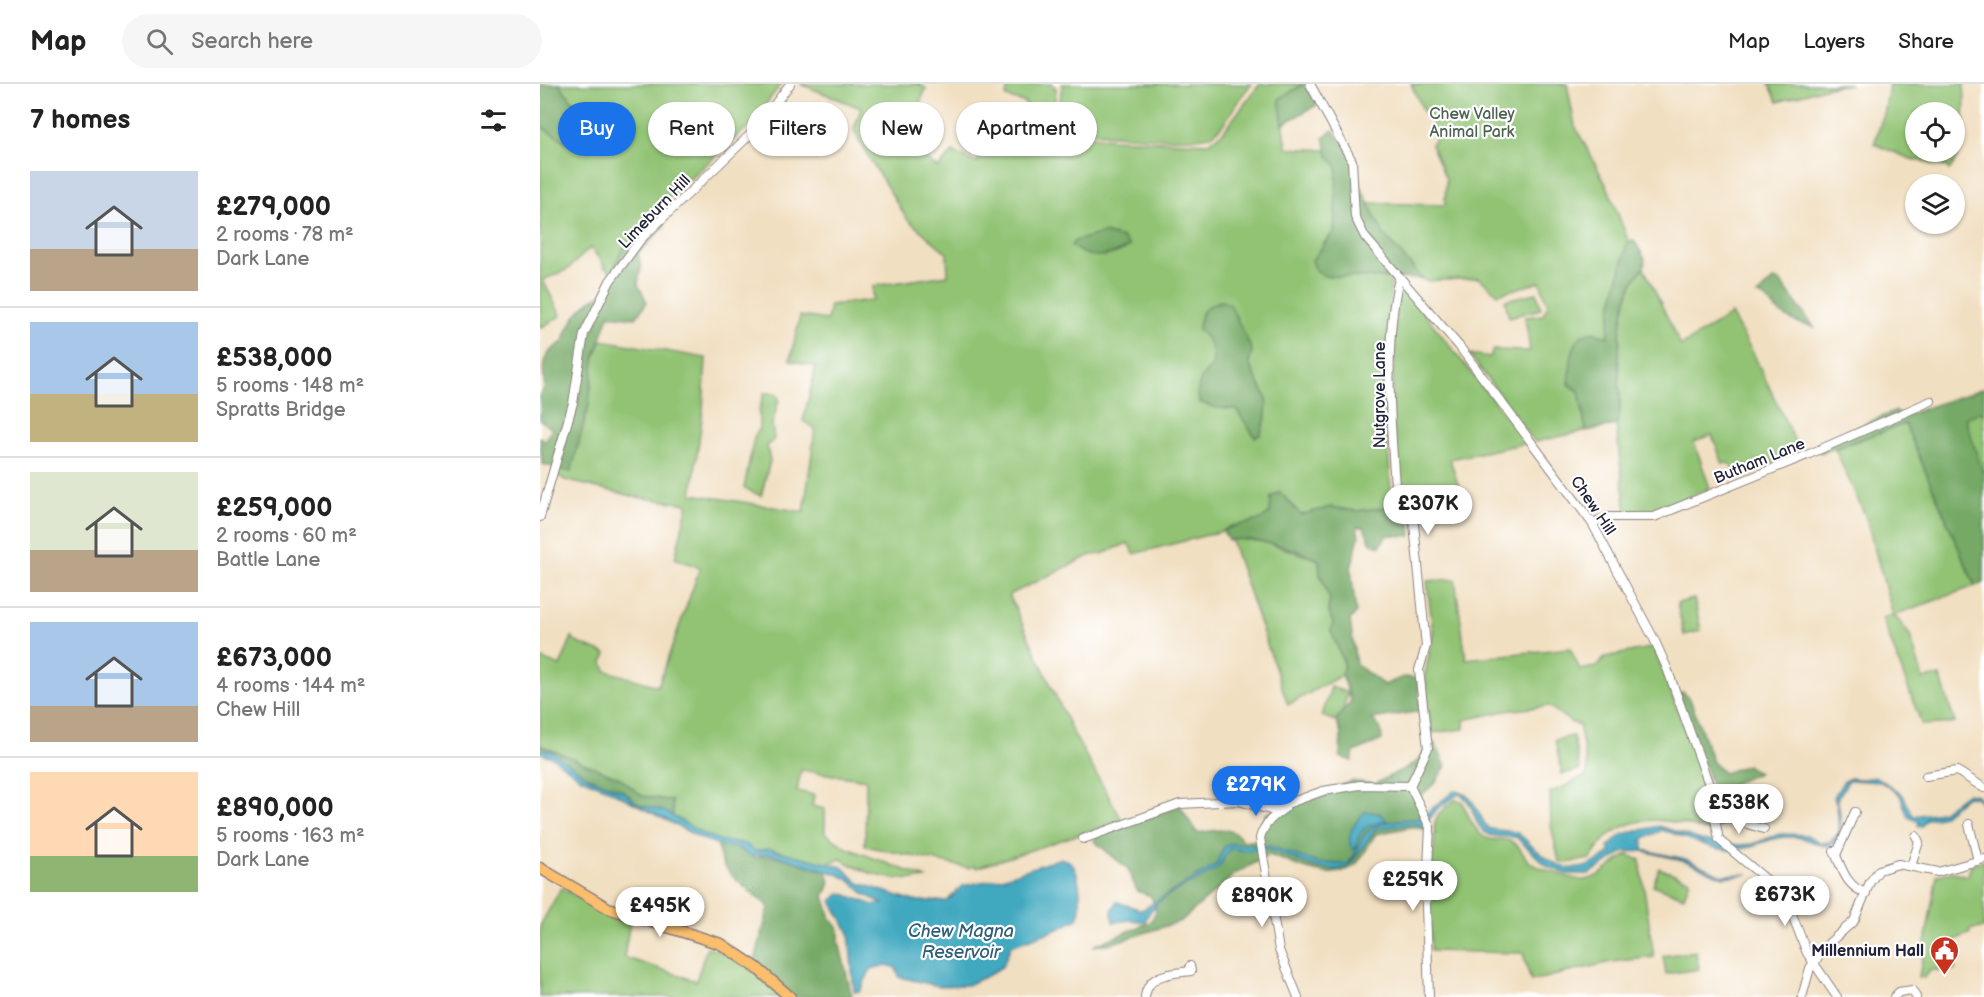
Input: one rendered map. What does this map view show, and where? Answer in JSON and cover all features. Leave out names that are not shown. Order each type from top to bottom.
[{"type":"main road","points":[[540,868],[608,908],[721,944],[757,968],[790,997]]},
{"type":"street","name":"Limeburn Hill","points":[[540,517],[573,403],[584,334],[610,281],[641,239],[757,128],[789,84]]},
{"type":"street","name":"Chew Hill","points":[[1310,84],[1352,161],[1355,217],[1365,237],[1459,346],[1592,523],[1654,639],[1708,782],[1717,835],[1725,847],[1767,880],[1788,904],[1804,947],[1837,997]]},
{"type":"street","name":"Nutgrove Lane","points":[[1399,278],[1395,295],[1389,399],[1396,499],[1413,514],[1426,646],[1419,670],[1428,748],[1410,786]]},
{"type":"street","name":"Butham Lane","points":[[1592,523],[1608,517],[1654,517],[1807,455],[1930,401]]},
{"type":"street","points":[[1926,776],[1936,770],[1957,771],[1984,788]]},
{"type":"street","points":[[1083,839],[1180,804],[1239,801],[1270,810],[1323,791],[1360,785],[1410,786],[1430,826],[1426,906],[1429,997]]},
{"type":"street","points":[[1289,805],[1270,819],[1262,830],[1260,838],[1279,950],[1298,997]]},
{"type":"street","points":[[1855,812],[1835,853],[1849,884],[1853,889],[1866,893]]},
{"type":"street","points":[[1715,820],[1728,818],[1756,822],[1764,829]]},
{"type":"street","points":[[1802,997],[1814,963],[1829,943],[1854,921],[1879,870],[1892,864],[1938,872],[1981,860],[1975,832],[1969,825]]},
{"type":"street","points":[[1911,866],[1919,842],[1916,836]]},
{"type":"street","points":[[1145,997],[1147,986],[1158,977],[1191,971]]},
{"type":"street","points":[[1894,997],[1899,992],[1912,990],[1916,997]]},
{"type":"green space","points":[[540,84],[559,84],[573,102],[558,102],[558,137],[540,126]]},
{"type":"green space","points":[[559,84],[781,84],[768,102],[747,102],[747,128],[735,138],[735,102],[648,102],[648,156],[715,156],[650,215],[613,273],[604,267],[602,261],[590,248],[568,269],[543,280],[561,316],[540,328],[540,126],[558,137],[558,156],[636,156],[636,102],[573,102]]},
{"type":"green space","points":[[800,84],[918,84],[926,88],[921,102],[860,102],[860,108]]},
{"type":"green space","points":[[1008,84],[1053,84],[1056,89],[1055,102],[1023,102],[1006,97]]},
{"type":"green space","points":[[1062,84],[1252,84],[1219,129],[1203,137],[1163,138],[1097,133],[1097,102],[1060,102]]},
{"type":"green space","points":[[1260,84],[1304,84],[1280,99],[1287,148],[1327,150],[1337,166],[1338,193],[1334,232],[1323,244],[1324,276],[1391,278],[1385,393],[1392,507],[1356,511],[1331,507],[1301,515],[1290,505],[1270,513],[1260,522],[1231,526],[1223,531],[1134,554],[1128,543],[1102,554],[1091,555],[1009,595],[1072,731],[1122,820],[976,868],[975,866],[969,868],[865,846],[866,780],[801,770],[797,791],[814,795],[812,806],[825,809],[825,833],[847,848],[926,878],[914,879],[892,878],[871,873],[841,859],[826,864],[770,849],[755,851],[745,844],[721,841],[703,834],[673,816],[672,801],[642,796],[619,778],[540,745],[540,658],[560,666],[572,637],[576,642],[606,654],[603,662],[606,671],[658,686],[700,568],[675,558],[688,504],[636,497],[565,480],[557,475],[558,469],[571,471],[589,404],[594,359],[602,340],[706,358],[703,410],[692,494],[804,512],[815,429],[803,421],[816,367],[790,360],[800,316],[827,320],[830,305],[873,300],[873,286],[948,275],[947,253],[907,219],[868,156],[922,156],[938,168],[953,152],[956,156],[977,164],[979,156],[1097,156],[1097,137],[1209,143],[1223,132]],"holes":[[[1208,338],[1251,350],[1249,364],[1267,399],[1236,409],[1216,408],[1214,356]]]},
{"type":"green space","points":[[1304,84],[1317,105],[1283,124],[1279,99]]},
{"type":"green space","name":"Chew Valley Animal Park","points":[[1411,84],[1567,84],[1575,126],[1608,188],[1628,240],[1612,304],[1608,337],[1593,332],[1579,391],[1586,431],[1535,442],[1469,354],[1490,357],[1493,350],[1530,351],[1525,317],[1543,315],[1548,305],[1540,282],[1498,294],[1479,278],[1425,281],[1384,235],[1370,207],[1371,203],[1445,205],[1446,179],[1431,144],[1436,138],[1429,113],[1424,112]]},
{"type":"green space","points":[[1769,84],[1851,84],[1827,87],[1778,102]]},
{"type":"green space","points":[[1889,84],[1964,84],[1965,102],[1905,102],[1905,157],[1874,144],[1885,110]]},
{"type":"green space","points":[[860,111],[860,144],[854,129]]},
{"type":"green space","points":[[1333,130],[1355,158],[1357,179],[1384,235],[1423,279],[1324,276],[1315,269],[1312,260],[1334,232],[1337,166],[1328,156],[1324,137]]},
{"type":"green space","points":[[1924,162],[1954,162],[1949,170],[1947,167]]},
{"type":"green space","points":[[650,215],[665,226],[638,253],[641,268],[638,284],[647,302],[636,318],[609,315],[594,359],[589,404],[571,472],[542,464],[540,437],[545,441],[552,429],[540,420],[540,394],[545,387],[543,366],[547,355],[563,342],[570,325],[579,312],[591,301],[607,293],[618,259],[630,239]]},
{"type":"green space","points":[[1103,233],[1123,238],[1130,246],[1108,255],[1092,256],[1084,254],[1071,245],[1075,241]]},
{"type":"green space","points":[[1628,240],[1635,242],[1645,259],[1644,268],[1636,277],[1630,290],[1622,319],[1619,351],[1619,414],[1616,425],[1586,431],[1579,391],[1569,385],[1572,353],[1575,344],[1586,334],[1596,333],[1608,337],[1612,304]]},
{"type":"green space","points":[[1644,268],[1681,346],[1731,314],[1753,353],[1800,452],[1743,476],[1728,463],[1723,464],[1712,435],[1694,442],[1710,488],[1654,512],[1626,514],[1616,425],[1620,408],[1620,335],[1625,304],[1630,290],[1636,277]]},
{"type":"green space","points":[[1773,280],[1779,280],[1814,327],[1787,318],[1767,300],[1757,295]]},
{"type":"green space","points":[[1400,283],[1527,443],[1450,459],[1460,491],[1408,505],[1398,497],[1392,399],[1397,295]]},
{"type":"green space","points":[[1537,293],[1541,309],[1509,317],[1505,300]]},
{"type":"green space","points":[[1221,301],[1230,304],[1252,350],[1249,364],[1267,399],[1266,418],[1260,435],[1255,437],[1236,409],[1216,408],[1199,402],[1200,382],[1212,366],[1213,355],[1211,346],[1198,330],[1199,319],[1206,308]]},
{"type":"green space","points":[[1984,388],[1984,411],[1965,418],[1984,476],[1984,583],[1975,586],[1905,424],[1820,453],[1818,444],[1895,411],[1903,416]]},
{"type":"green space","points":[[764,393],[776,393],[779,399],[772,424],[774,439],[767,446],[770,461],[761,496],[744,488],[754,438],[759,429],[759,411]]},
{"type":"green space","points":[[1984,411],[1984,476],[1965,418]]},
{"type":"green space","points":[[1905,423],[1975,586],[1894,615],[1910,635],[1923,679],[1940,676],[1955,723],[1922,725],[1882,618],[1893,615],[1866,518],[1835,449]]},
{"type":"green space","points":[[1280,492],[1301,515],[1331,507],[1356,511],[1392,507],[1409,517],[1411,536],[1387,535],[1380,546],[1371,543],[1364,527],[1357,527],[1359,536],[1351,569],[1356,613],[1350,620],[1356,664],[1384,685],[1403,677],[1418,678],[1421,711],[1372,719],[1381,729],[1382,740],[1354,752],[1352,761],[1340,757],[1341,733],[1336,720],[1351,701],[1342,675],[1344,663],[1331,631],[1333,623],[1328,610],[1330,599],[1320,574],[1319,560],[1275,544],[1251,540],[1228,540],[1223,531],[1265,517],[1270,513],[1271,497]]},
{"type":"green space","points":[[1244,538],[1271,544],[1319,560],[1320,574],[1330,599],[1328,610],[1333,623],[1331,631],[1344,663],[1342,675],[1288,705],[1231,540]]},
{"type":"green space","points":[[1455,579],[1466,659],[1570,648],[1580,670],[1596,667],[1606,657],[1654,647],[1705,784],[1712,832],[1658,820],[1632,823],[1607,837],[1590,859],[1566,863],[1559,861],[1551,826],[1550,792],[1584,777],[1588,771],[1579,724],[1572,723],[1549,706],[1505,711],[1464,720],[1464,729],[1431,733],[1425,675],[1433,633],[1427,581]]},
{"type":"green space","points":[[1694,599],[1701,631],[1684,635],[1677,603]]},
{"type":"green space","points":[[1331,687],[1348,693],[1339,722],[1322,716]]},
{"type":"green space","points":[[1683,692],[1690,699],[1713,762],[1724,773],[1747,765],[1758,773],[1716,791],[1712,787],[1679,694]]},
{"type":"green space","points":[[1573,736],[1580,770],[1562,774],[1555,740]]},
{"type":"green space","points":[[1435,743],[1446,766],[1435,783],[1418,798],[1425,829],[1411,827],[1376,834],[1355,865],[1345,871],[1335,873],[1324,873],[1301,867],[1269,855],[1235,874],[1181,921],[1113,943],[1093,946],[1151,922],[1156,911],[1151,896],[1137,891],[1128,869],[1094,841],[1097,836],[1180,806],[1197,833],[1223,830],[1239,836],[1243,842],[1257,840],[1266,813],[1352,781],[1375,784],[1417,762],[1426,748]]},
{"type":"green space","points":[[540,745],[620,778],[642,796],[672,801],[673,816],[638,804],[623,791],[588,777],[540,749]]},
{"type":"green space","points":[[1455,800],[1462,801],[1473,825],[1483,836],[1513,843],[1519,847],[1528,861],[1556,873],[1585,880],[1597,876],[1623,857],[1629,855],[1640,860],[1654,957],[1611,962],[1531,981],[1523,953],[1431,951],[1429,898],[1434,828],[1436,818],[1442,810]]},
{"type":"green space","points":[[718,845],[737,847],[755,858],[773,856],[825,871],[830,880],[824,896],[831,919],[839,929],[839,942],[852,997],[791,997],[754,964],[769,907],[729,872],[719,854]]},
{"type":"green space","points":[[1984,861],[1984,928],[1970,929],[1970,933],[1955,940],[1955,970],[1931,970],[1924,978],[1919,977],[1937,875],[1953,872],[1968,876],[1971,864]]},
{"type":"green space","points":[[1659,868],[1690,880],[1684,897],[1653,885]]},
{"type":"green space","points":[[561,888],[630,922],[624,957],[696,981],[707,947],[738,961],[781,997],[540,997],[540,926]]},
{"type":"green space","points":[[1696,951],[1699,969],[1666,974],[1663,956]]},
{"type":"water","name":"Chew Magna Reservoir","points":[[540,749],[550,751],[588,777],[623,791],[638,804],[666,812],[703,834],[721,841],[745,844],[755,851],[770,849],[842,867],[859,883],[914,901],[947,901],[962,886],[1002,878],[1061,858],[1074,866],[1076,873],[1080,898],[1078,919],[1011,946],[1003,966],[967,985],[939,986],[899,977],[896,968],[887,965],[871,969],[860,991],[854,992],[849,933],[831,901],[841,893],[874,905],[883,904],[864,894],[848,879],[837,874],[771,854],[750,856],[737,847],[725,847],[702,839],[605,788],[581,778],[552,757],[540,753]]},
{"type":"water","points":[[1877,777],[1903,795],[1913,816],[1941,812],[1967,793],[1977,795],[1984,805],[1975,797],[1967,796],[1941,817],[1926,819],[1921,827],[1918,826],[1919,822],[1908,817],[1900,795],[1881,782],[1849,780],[1837,799],[1840,812],[1839,836],[1836,842],[1830,845],[1822,845],[1802,838],[1786,837],[1740,849],[1725,850],[1662,830],[1643,839],[1643,850],[1686,859],[1722,875],[1748,874],[1723,877],[1685,861],[1643,851],[1624,852],[1589,874],[1567,874],[1547,866],[1516,837],[1494,836],[1483,831],[1468,802],[1459,794],[1438,808],[1423,827],[1413,823],[1376,829],[1348,867],[1336,870],[1319,868],[1264,848],[1248,851],[1230,849],[1218,868],[1166,897],[1150,912],[1145,922],[1132,920],[1113,922],[1112,911],[1117,902],[1142,910],[1216,865],[1224,847],[1231,844],[1269,846],[1318,863],[1347,864],[1361,840],[1372,828],[1388,822],[1420,818],[1454,791],[1467,795],[1488,828],[1519,834],[1553,862],[1571,868],[1580,868],[1600,860],[1611,852],[1608,847],[1623,834],[1659,826],[1701,840],[1738,845],[1752,844],[1780,834],[1807,835],[1821,843],[1830,842],[1839,833],[1837,805],[1834,797],[1843,782],[1850,778]]},
{"type":"water","points":[[1365,812],[1379,813],[1387,821],[1365,828],[1359,836],[1356,848],[1352,850],[1350,834],[1357,820]]},
{"type":"place","name":"Millennium Hall","points":[[1945,976]]}]
